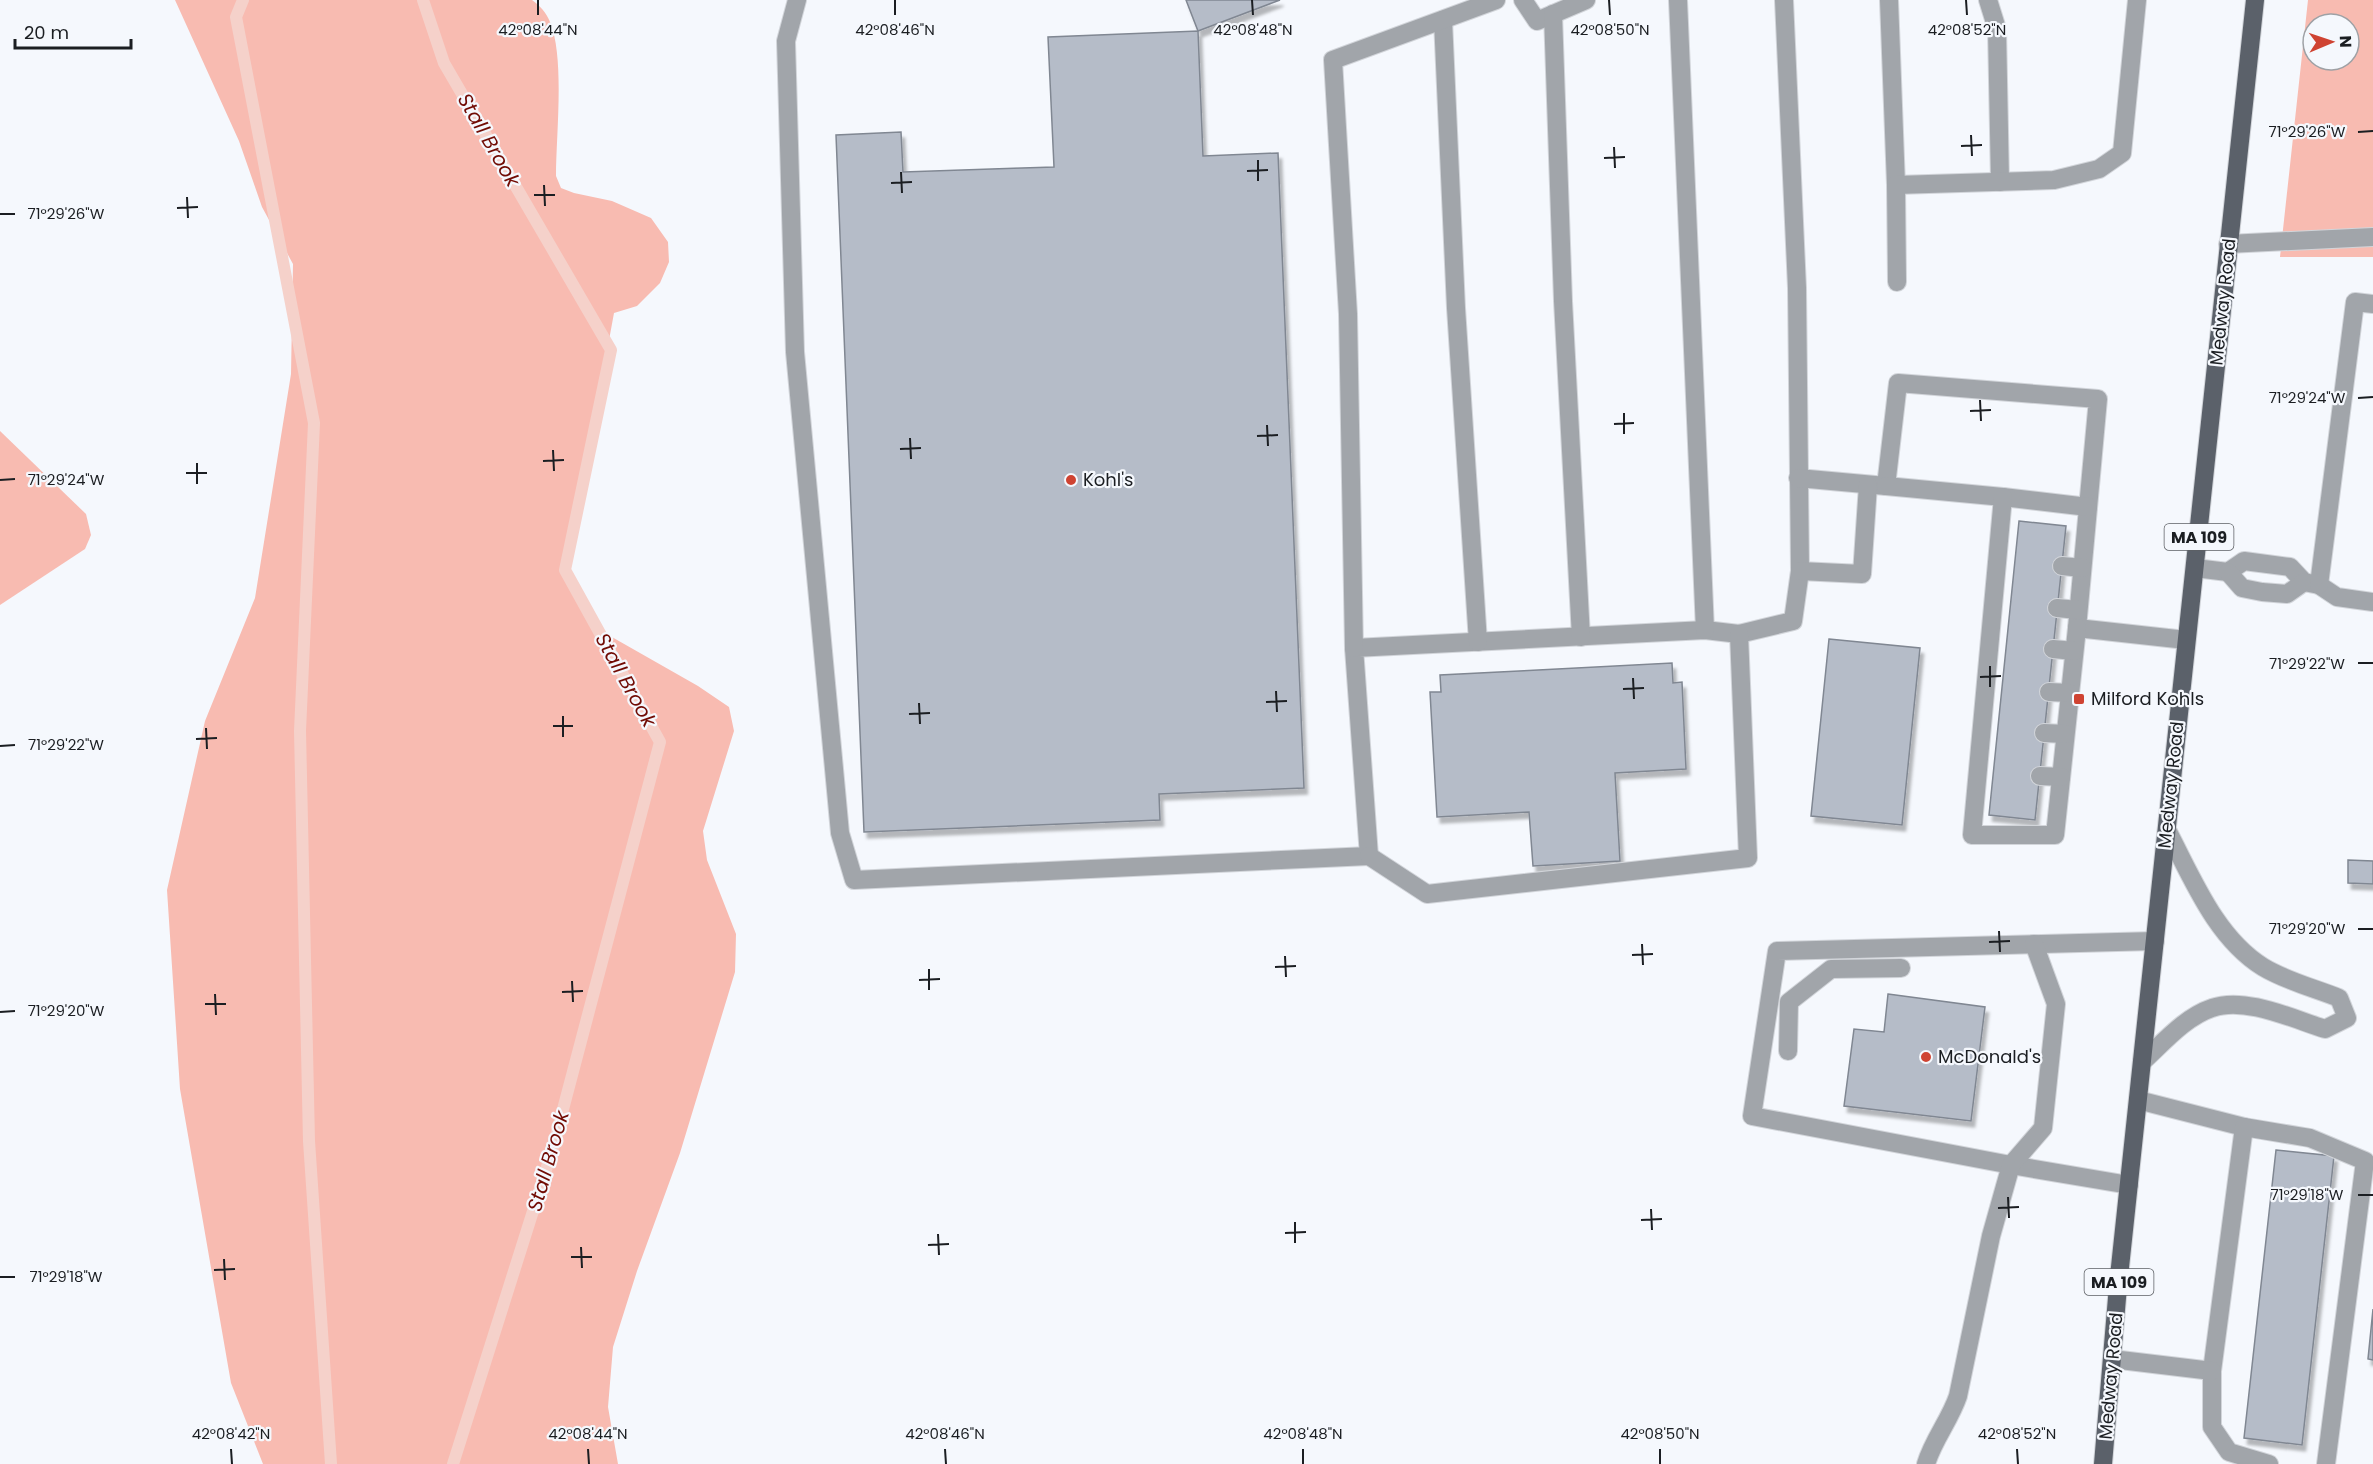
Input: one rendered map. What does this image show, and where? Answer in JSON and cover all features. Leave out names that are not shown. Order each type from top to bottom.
[{"type":"main road","name":"Medway Road","points":[[2103,1464],[2129,1185],[2255,0]]},
{"type":"lane","points":[[797,0],[786,40],[795,352],[840,833],[854,880],[1369,856],[1427,894],[1748,858],[1739,634]]},
{"type":"lane","points":[[1369,856],[1354,648],[1348,314],[1333,60],[1496,0]]},
{"type":"lane","points":[[1523,0],[1536,21],[1586,0]]},
{"type":"lane","points":[[1678,0],[1705,630]]},
{"type":"lane","points":[[1354,648],[1705,630],[1739,634],[1793,621],[1800,571],[1797,288],[1785,0]]},
{"type":"lane","points":[[1888,0],[1896,184],[1897,282]]},
{"type":"lane","points":[[1988,0],[1997,29],[2000,182]]},
{"type":"lane","points":[[1896,184],[2054,180],[2099,169],[2122,153],[2136,0]]},
{"type":"lane","points":[[1553,14],[1563,302],[1581,637]]},
{"type":"lane","points":[[1443,20],[1456,308],[1478,642]]},
{"type":"lane","points":[[2228,244],[2373,237]]},
{"type":"lane","points":[[2312,583],[2355,302],[2373,304]]},
{"type":"lane","points":[[1800,571],[1862,574],[1898,383],[2098,399],[2055,835],[1972,835],[1985,773],[2003,603],[2006,561],[2003,497]]},
{"type":"lane","points":[[1798,478],[2088,507]]},
{"type":"lane","points":[[2195,568],[2228,572],[2244,561],[2271,563],[2290,567],[2337,597],[2373,602]]},
{"type":"lane","points":[[2062,566],[2082,568]]},
{"type":"lane","points":[[2228,572],[2242,588],[2262,592],[2287,594],[2312,583]]},
{"type":"lane","points":[[2057,608],[2078,619],[2186,640]]},
{"type":"lane","points":[[2053,649],[2074,651]]},
{"type":"lane","points":[[2049,692],[2069,693]]},
{"type":"lane","points":[[2044,733],[2065,734]]},
{"type":"lane","points":[[2040,776],[2061,777]]},
{"type":"lane","points":[[2142,1062],[2188,1021],[2213,1007],[2245,1004],[2325,1029],[2347,1018],[2339,998],[2264,968],[2234,942],[2203,899],[2167,830]]},
{"type":"lane","points":[[2129,1185],[1752,1116],[1777,951],[2155,941]]},
{"type":"lane","points":[[1926,1464],[1958,1396],[1991,1236],[2011,1165],[2043,1128],[2056,1004],[2034,944]]},
{"type":"lane","points":[[1788,1052],[1789,1002],[1831,969],[1901,968]]},
{"type":"lane","points":[[2138,1101],[2244,1127],[2310,1138],[2365,1161],[2326,1464]]},
{"type":"lane","points":[[2244,1127],[2212,1371],[2212,1427],[2229,1452],[2269,1464]]},
{"type":"lane","points":[[2112,1359],[2212,1371]]},
{"type":"shaded area","points":[[175,0],[532,0],[547,15],[555,37],[559,97],[556,176],[561,188],[612,201],[651,218],[668,242],[669,262],[660,283],[637,306],[614,313],[586,465],[566,546],[575,596],[589,624],[698,686],[729,707],[734,731],[703,831],[707,860],[736,934],[735,972],[680,1153],[637,1271],[613,1347],[608,1407],[618,1464],[263,1464],[231,1383],[180,1089],[167,890],[205,721],[255,598],[291,374],[293,264],[262,207],[239,141]]},
{"type":"shaded area","points":[[2308,0],[2373,0],[2373,257],[2280,257],[2301,64],[2301,72],[2361,72],[2361,12],[2307,12]]},
{"type":"shaded area","points":[[0,431],[86,514],[91,535],[85,549],[0,605]]},
{"type":"building","points":[[1186,0],[1280,0],[1198,31]]},
{"type":"building","name":"Kohl's","points":[[1198,31],[1203,156],[1278,153],[1304,788],[1159,794],[1160,820],[864,832],[836,135],[901,132],[903,172],[1054,167],[1048,37]]},
{"type":"building","points":[[2019,521],[2066,526],[2035,820],[1989,815]]},
{"type":"building","points":[[1829,639],[1920,648],[1902,825],[1811,816]]},
{"type":"building","points":[[1672,663],[1673,683],[1682,682],[1686,769],[1615,773],[1620,861],[1533,866],[1529,812],[1437,817],[1430,692],[1441,692],[1440,675]]},
{"type":"building","points":[[2348,860],[2373,861],[2373,884],[2348,883]]},
{"type":"building","points":[[1888,994],[1985,1007],[1971,1121],[1844,1106],[1854,1029],[1884,1032]]},
{"type":"building","points":[[2276,1150],[2334,1156],[2302,1445],[2244,1438]]},
{"type":"building","points":[[2373,1309],[2373,1360],[2368,1359]]},
{"type":"waterway","name":"Stall Brook","points":[[243,0],[236,17],[314,423],[300,731],[309,1141],[331,1464]]},
{"type":"waterway","name":"Stall Brook","points":[[423,0],[444,63],[611,350],[565,570],[660,742],[552,1151],[453,1464]]},
{"type":"place","name":"Kohl's","points":[[1071,480]]},
{"type":"place","name":"Milford Kohls","points":[[2079,699]]},
{"type":"place","name":"McDonald's","points":[[1926,1057]]}]
